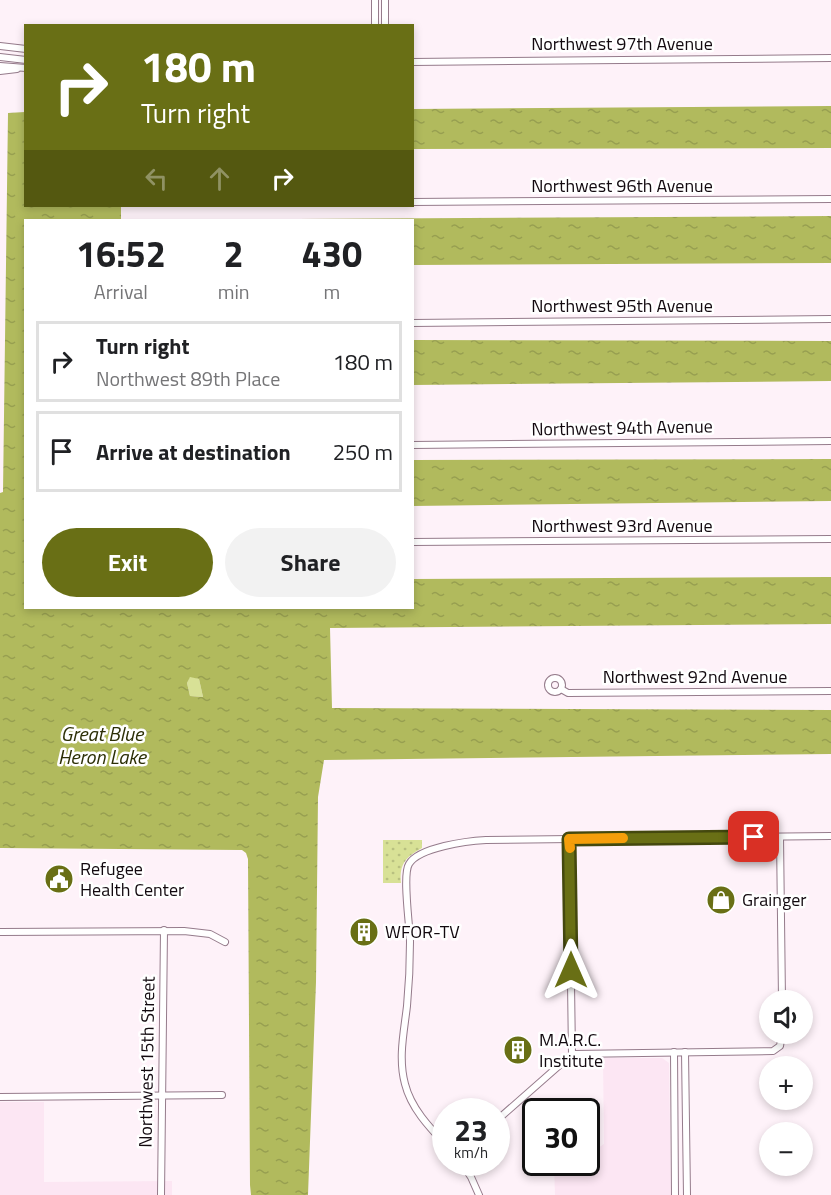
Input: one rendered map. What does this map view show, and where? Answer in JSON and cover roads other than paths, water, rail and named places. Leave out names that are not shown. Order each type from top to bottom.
[{"type":"street","points":[[375,0],[375,24]]},
{"type":"street","points":[[385,0],[385,24]]},
{"type":"street","points":[[0,46],[24,49]]},
{"type":"street","points":[[0,57],[24,60]]},
{"type":"street","name":"Northwest 97th Avenue","points":[[414,62],[831,58]]},
{"type":"street","points":[[0,66],[23,68]]},
{"type":"street","points":[[0,71],[23,68]]},
{"type":"street","name":"Northwest 96th Avenue","points":[[414,202],[831,200]]},
{"type":"street","name":"Northwest 95th Avenue","points":[[414,323],[831,319]]},
{"type":"street","name":"Northwest 94th Avenue","points":[[414,445],[831,441]]},
{"type":"street","name":"Northwest 93rd Avenue","points":[[414,542],[831,539]]},
{"type":"street","name":"Northwest 92nd Avenue","points":[[561,689],[568,693],[831,691]]},
{"type":"street","points":[[432,1128],[419,1113],[408,1092],[403,1073],[402,1044],[410,965],[406,879],[408,865],[420,855],[465,842],[495,839],[831,836]]},
{"type":"street","points":[[780,837],[782,990]]},
{"type":"street","points":[[569,839],[572,1055]]},
{"type":"street","points":[[0,932],[164,930],[210,934],[225,942]]},
{"type":"street","name":"Northwest 15th Street","points":[[161,1195],[164,930]]},
{"type":"street","points":[[510,1109],[572,1055],[773,1051],[778,1049],[780,1044]]},
{"type":"street","points":[[674,1052],[675,1195]]},
{"type":"street","points":[[686,1052],[687,1195]]},
{"type":"street","points":[[0,1096],[222,1095]]},
{"type":"street","points":[[674,1163],[682,1166],[687,1172]]},
{"type":"street","points":[[470,1176],[479,1195]]},
{"type":"water","points":[[831,106],[831,148],[414,149],[414,109]]},
{"type":"water","name":"Great Blue Heron Lake","points":[[24,112],[24,207],[121,207],[121,219],[24,219],[24,609],[414,609],[414,579],[831,577],[831,624],[330,628],[332,708],[831,710],[831,754],[324,760],[318,797],[316,982],[308,1195],[251,1195],[248,859],[246,853],[242,850],[0,848],[0,493],[3,492],[8,113]],"holes":[[[190,677],[199,679],[203,697],[190,696],[187,683]]]},
{"type":"water","points":[[831,216],[831,263],[414,265],[414,219],[298,219]]},
{"type":"water","points":[[414,340],[831,341],[831,381],[414,385]]},
{"type":"water","points":[[831,459],[831,501],[414,506],[414,460]]},
{"type":"place","name":"Refugee Health Center","points":[[59,879]]},
{"type":"place","name":"Grainger","points":[[721,900]]},
{"type":"place","name":"WFOR-TV","points":[[364,932]]},
{"type":"place","name":"M.A.R.C. Institute","points":[[518,1050]]}]
